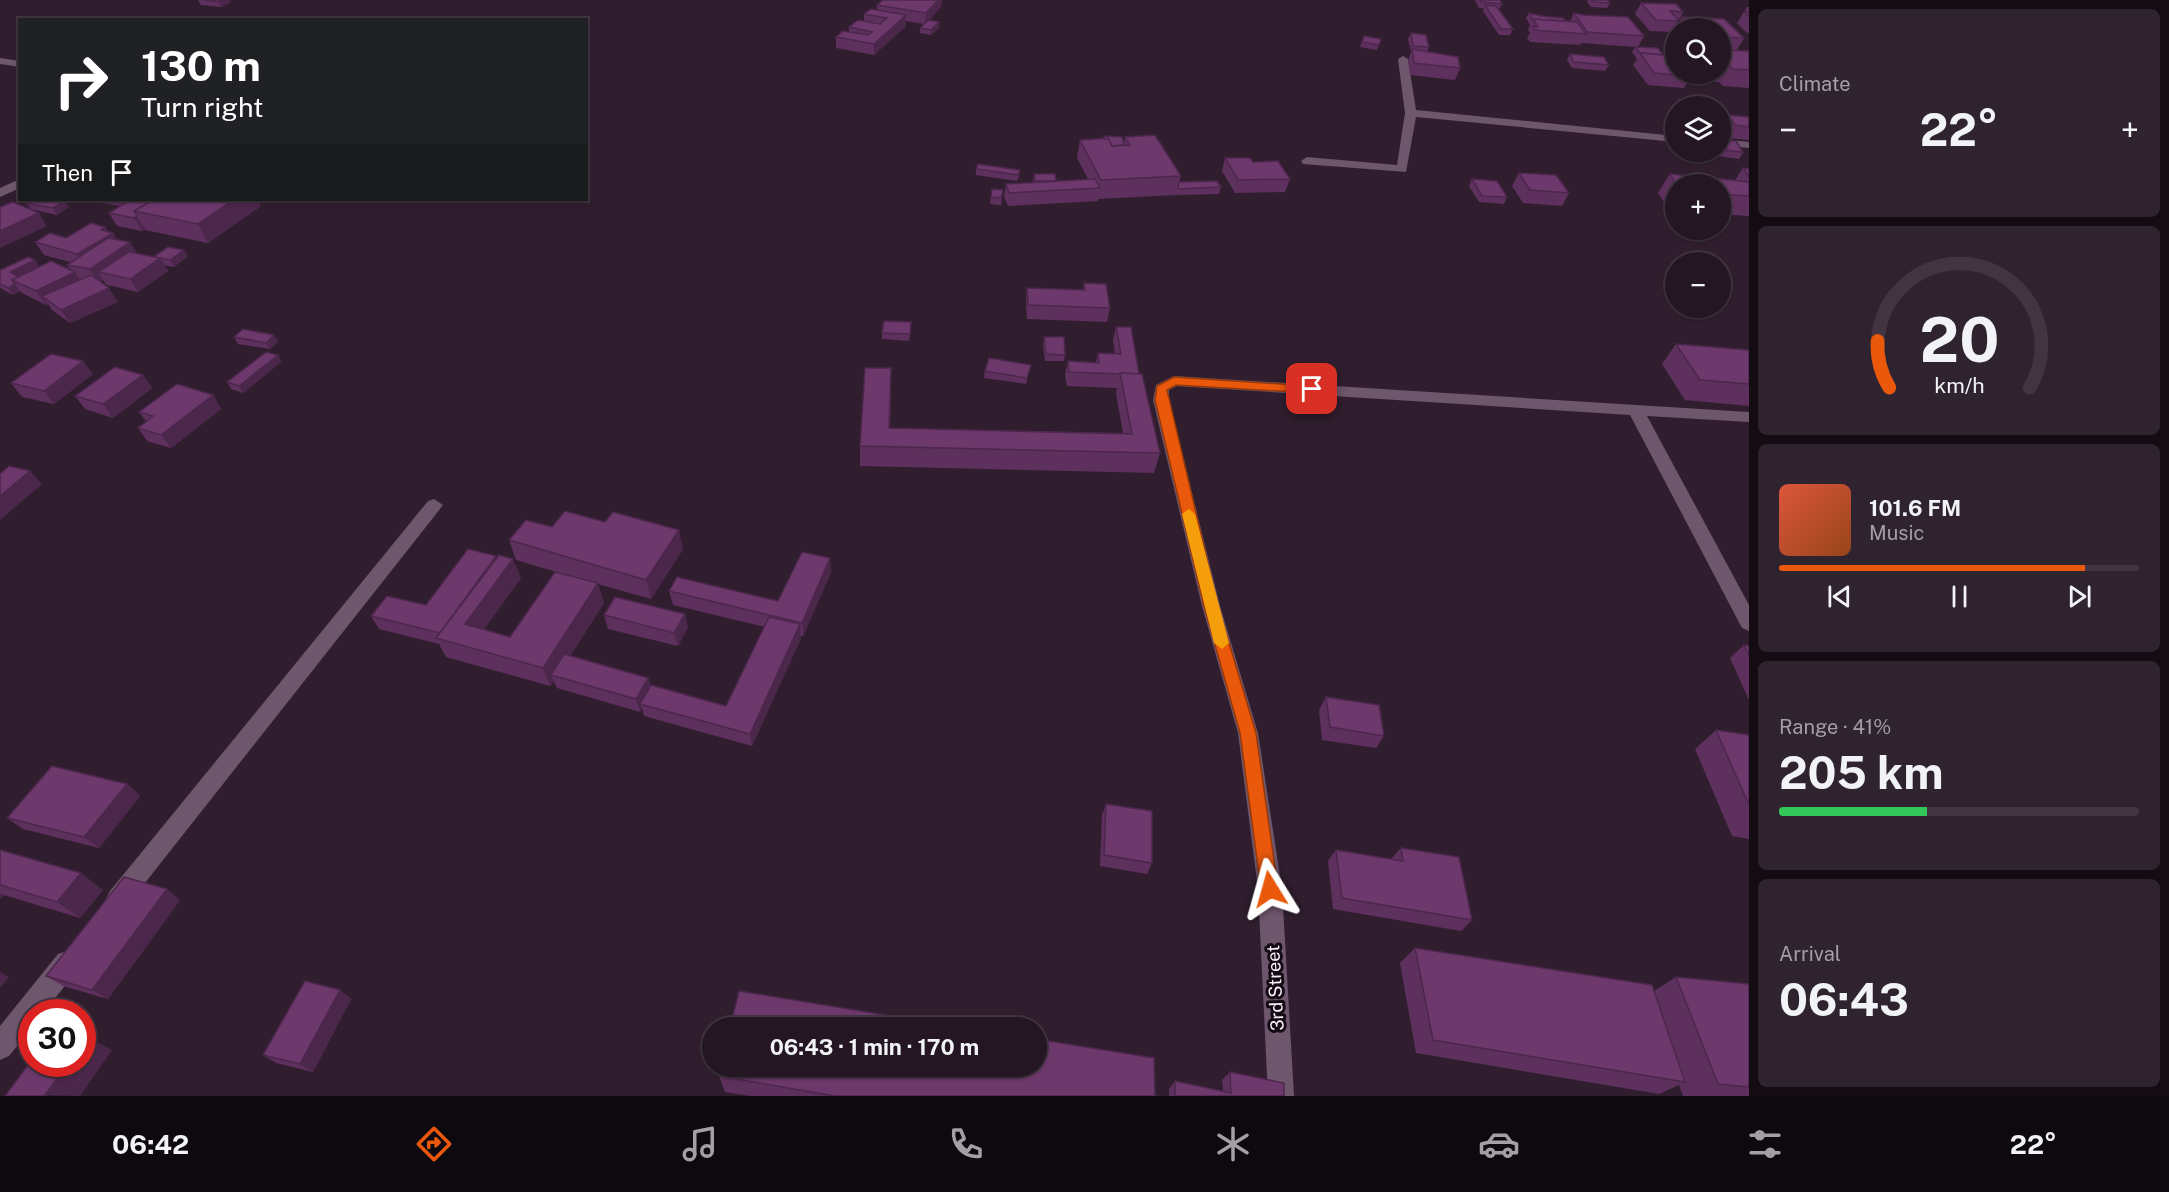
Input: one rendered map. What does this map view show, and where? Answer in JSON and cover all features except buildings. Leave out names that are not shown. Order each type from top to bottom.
[{"type":"street","points":[[1307,161],[1402,169],[1411,113],[1403,59]]},
{"type":"street","points":[[0,61],[18,64]]},
{"type":"street","points":[[1411,113],[1665,138]]},
{"type":"street","points":[[1731,143],[1749,145]]},
{"type":"street","points":[[0,193],[18,184]]},
{"type":"street","name":"3rd Street","points":[[1281,1096],[1270,889],[1248,733],[1211,606],[1161,400],[1161,388],[1174,381],[1635,409]]},
{"type":"street","points":[[1635,409],[1749,417]]},
{"type":"street","points":[[1635,409],[1749,623]]},
{"type":"street","points":[[105,916],[434,505]]},
{"type":"street","points":[[0,1047],[82,944]]},
{"type":"slow traffic","points":[[1189,514],[1222,643]]},
{"type":"route","points":[[1270,889],[1248,733],[1211,606],[1161,400],[1161,388],[1174,381],[1312,389]]}]
